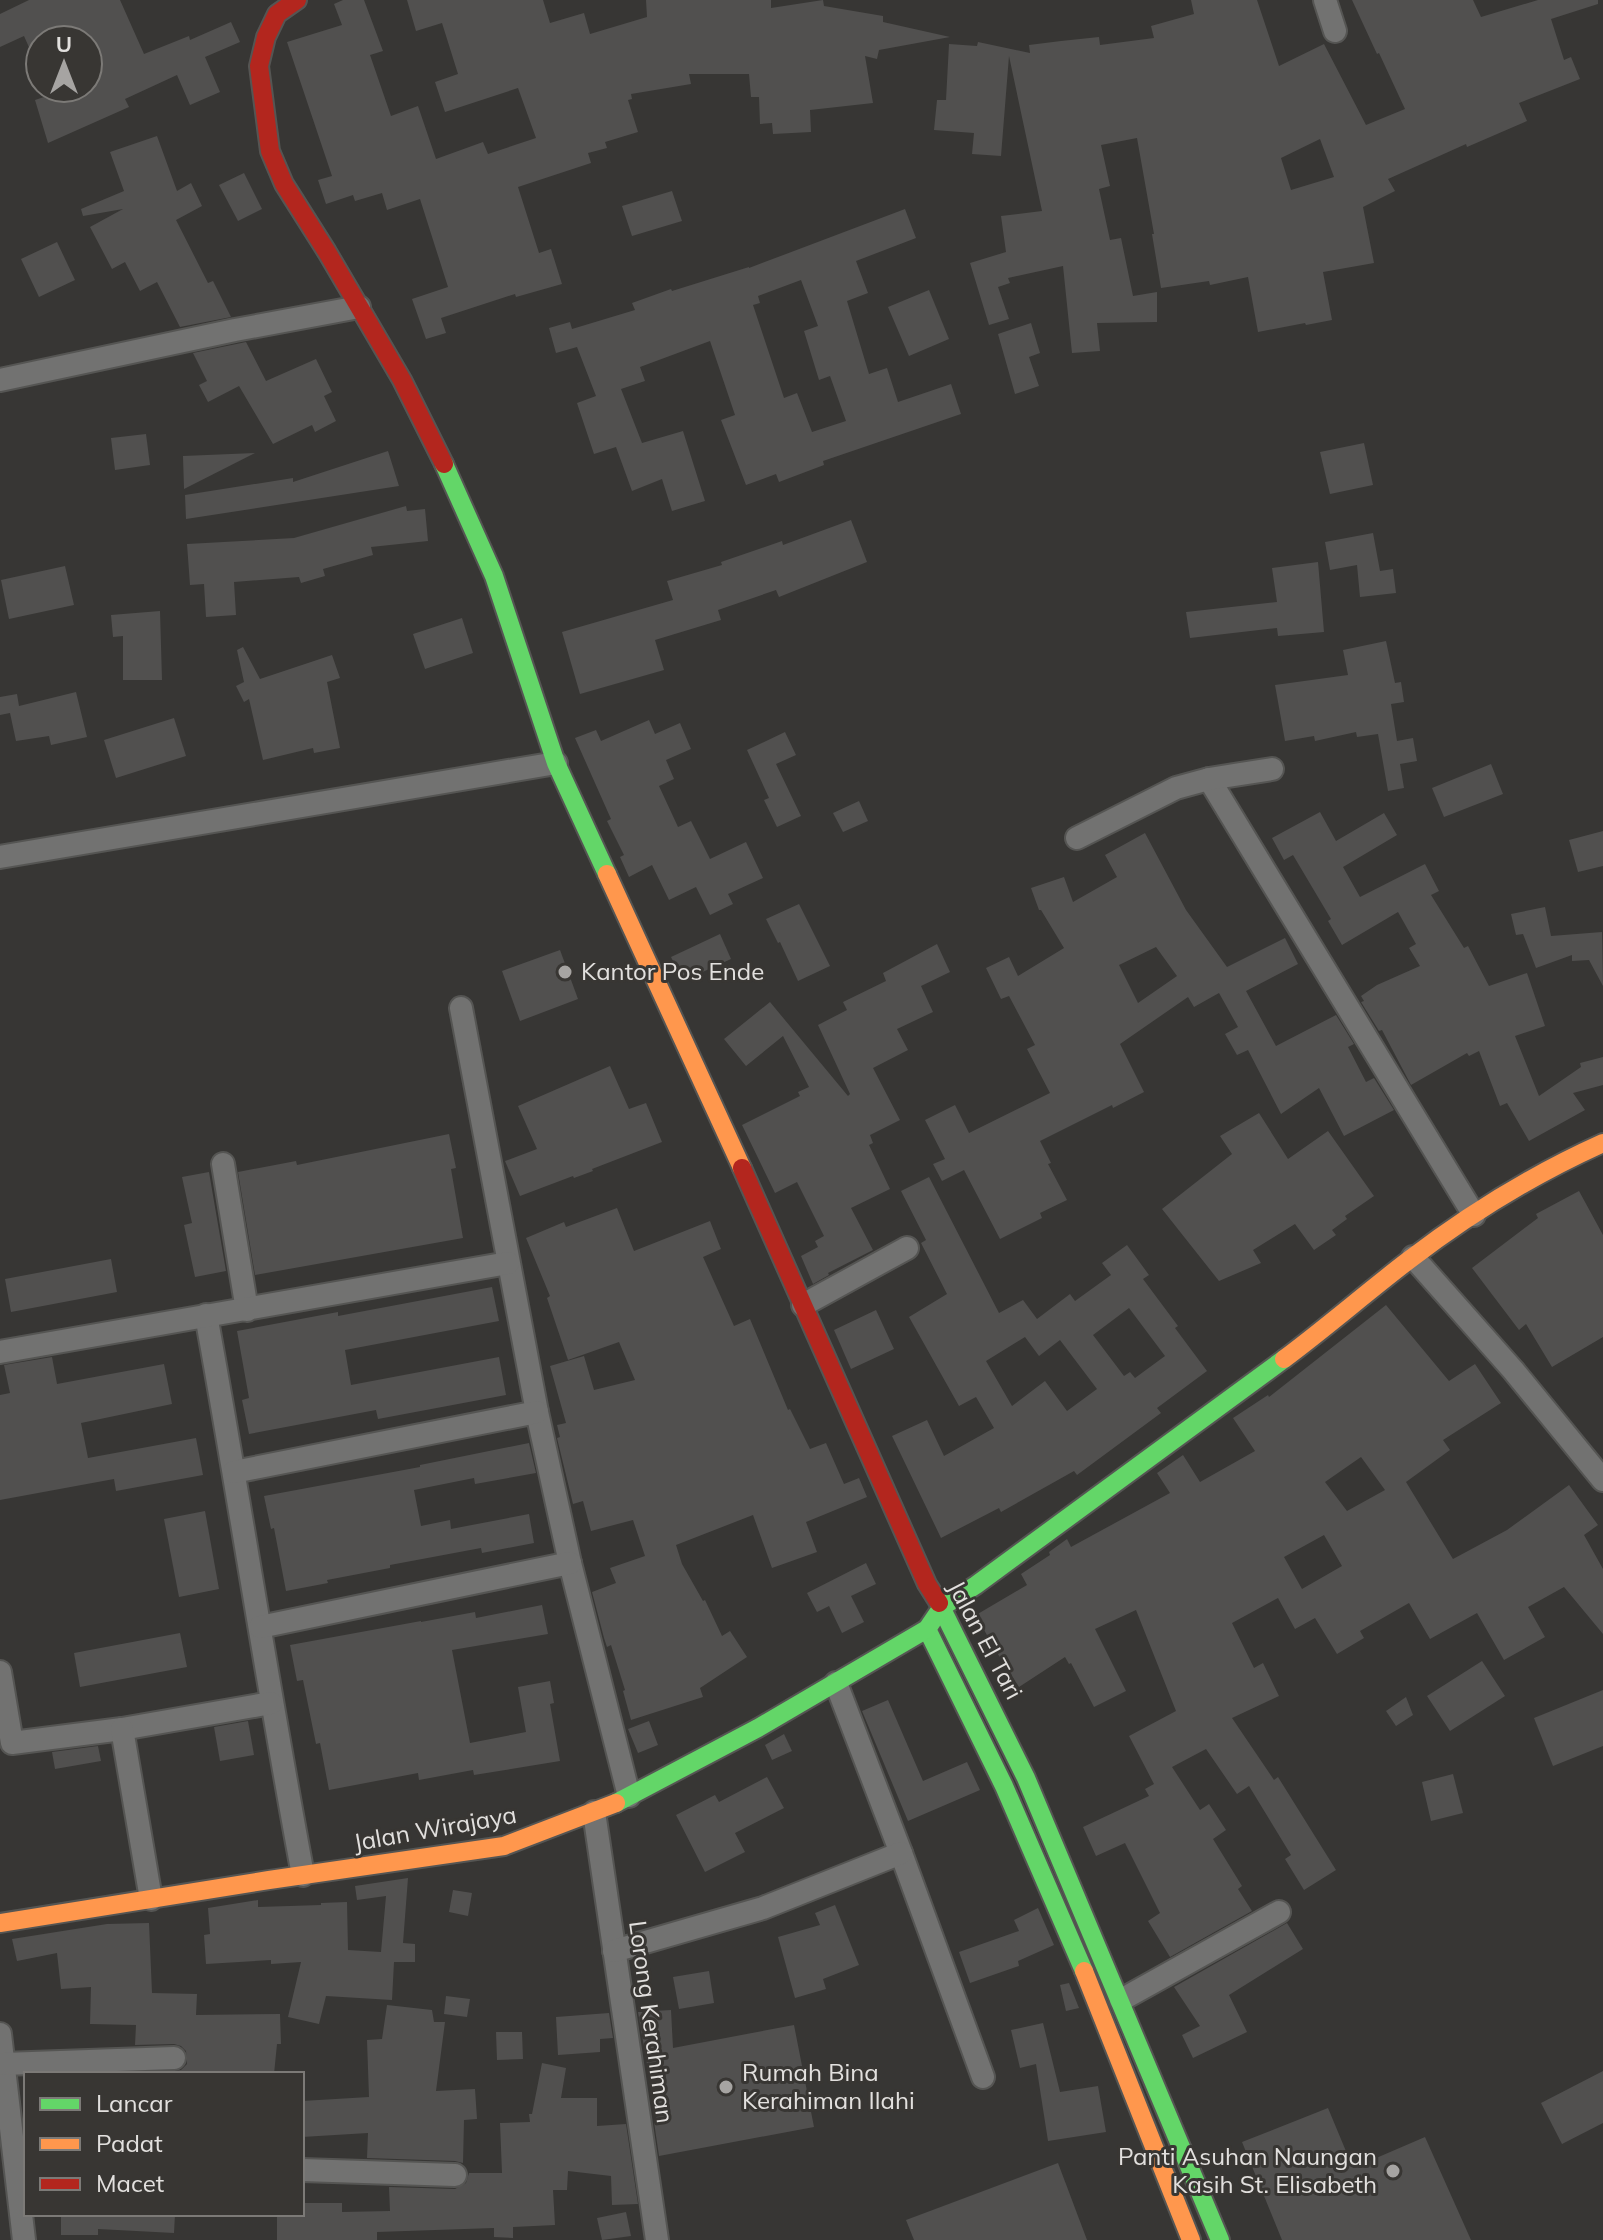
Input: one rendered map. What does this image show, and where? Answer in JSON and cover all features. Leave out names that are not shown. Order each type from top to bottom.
[{"type":"street","points":[[297,0],[277,14],[266,37],[259,66],[270,151],[284,184],[402,380],[434,441],[494,576],[556,763],[927,1584]]},
{"type":"street","points":[[1325,0],[1335,31]]},
{"type":"street","points":[[0,380],[359,307]]},
{"type":"street","points":[[0,857],[556,763]]},
{"type":"street","points":[[1077,838],[1176,788],[1209,779],[1272,769]]},
{"type":"street","points":[[1209,779],[1474,1215]]},
{"type":"street","points":[[461,1008],[537,1412],[570,1563],[629,1796]]},
{"type":"street","points":[[927,1629],[942,1607],[1306,1343],[1413,1257],[1562,1161],[1603,1143]]},
{"type":"street","points":[[223,1164],[247,1310]]},
{"type":"street","points":[[803,1305],[907,1248]]},
{"type":"street","points":[[1413,1257],[1513,1370],[1603,1480]]},
{"type":"street","points":[[0,1352],[508,1263]]},
{"type":"street","points":[[206,1315],[303,1875]]},
{"type":"street","points":[[234,1472],[537,1412]]},
{"type":"street","points":[[260,1627],[570,1563]]},
{"type":"street","name":"Jalan El Tari","points":[[927,1584],[942,1607],[1026,1778],[1220,2240]]},
{"type":"street","name":"Jalan El Tari","points":[[927,1584],[927,1629],[1005,1788],[1101,2011],[1191,2240]]},
{"type":"street","name":"Jalan Wirajaya","points":[[0,1923],[504,1846],[629,1796],[836,1683],[927,1629]]},
{"type":"street","points":[[0,1672],[12,1743],[122,1729],[271,1703]]},
{"type":"street","points":[[836,1683],[983,2077]]},
{"type":"street","points":[[122,1729],[151,1899]]},
{"type":"street","name":"Lorong Kerahiman","points":[[594,1812],[657,2240]]},
{"type":"street","points":[[614,1951],[763,1908],[901,1853]]},
{"type":"street","points":[[1121,2000],[1279,1912]]},
{"type":"street","points":[[0,2034],[22,2184],[24,2240]]},
{"type":"street","points":[[3,2064],[174,2058]]},
{"type":"street","points":[[304,2170],[455,2175]]},
{"type":"building","points":[[29,0],[120,0],[144,54],[189,36],[190,40],[231,22],[240,42],[205,57],[220,92],[190,105],[177,75],[125,99],[129,107],[48,143],[36,104],[104,104],[104,24],[24,24],[24,36],[0,47],[0,14]]},
{"type":"building","points":[[343,0],[364,0],[383,51],[370,55],[391,116],[418,106],[436,159],[483,142],[488,154],[536,138],[518,88],[445,112],[435,82],[458,74],[442,23],[416,31],[407,0],[543,0],[550,23],[584,13],[590,34],[647,17],[646,0],[771,0],[771,8],[823,0],[824,6],[883,16],[883,22],[950,37],[879,50],[877,59],[865,56],[873,103],[810,110],[811,132],[773,134],[772,123],[760,124],[759,97],[751,97],[749,74],[689,74],[691,84],[631,94],[632,99],[628,100],[638,132],[605,142],[607,148],[588,153],[591,163],[518,187],[539,253],[551,249],[562,284],[516,297],[515,294],[441,318],[446,333],[426,339],[412,299],[448,287],[420,199],[387,210],[382,193],[355,201],[353,195],[326,204],[318,180],[332,176],[287,42],[342,25],[334,4]]},
{"type":"building","points":[[1191,0],[1257,0],[1279,66],[1324,44],[1366,125],[1405,109],[1352,0],[1473,0],[1481,17],[1538,0],[1598,0],[1598,4],[1551,19],[1564,60],[1571,57],[1580,79],[1519,103],[1527,121],[1388,179],[1395,191],[1363,207],[1374,263],[1323,272],[1332,320],[1258,332],[1248,277],[1210,285],[1209,281],[1161,288],[1137,138],[1101,145],[1110,186],[1099,189],[1110,240],[1121,238],[1133,296],[1157,292],[1157,322],[1097,323],[1100,351],[1072,353],[1063,266],[1008,278],[1010,283],[998,287],[1009,319],[989,325],[970,263],[1006,252],[1001,216],[1042,211],[1009,56],[1001,156],[972,154],[974,133],[934,130],[937,100],[946,100],[949,44],[977,46],[978,42],[1030,53],[1029,45],[1061,41],[1099,37],[1100,45],[1154,38],[1151,26],[1194,14]],"holes":[[[1320,139],[1334,177],[1291,190],[1281,158]]]},
{"type":"building","points":[[157,136],[177,191],[191,183],[202,206],[176,220],[208,283],[213,281],[231,317],[180,327],[157,282],[140,291],[125,262],[112,269],[90,227],[123,209],[83,216],[81,209],[124,191],[110,152]]},
{"type":"building","points":[[244,173],[262,209],[238,221],[219,185]]},
{"type":"building","points":[[672,191],[682,221],[632,236],[622,206]]},
{"type":"building","points":[[905,209],[916,238],[856,261],[868,293],[847,301],[869,374],[887,368],[898,402],[951,384],[961,414],[823,461],[824,465],[779,482],[776,474],[746,485],[721,420],[735,415],[710,341],[640,367],[645,381],[621,389],[642,443],[683,431],[705,501],[672,511],[662,479],[632,491],[616,447],[594,454],[577,403],[596,396],[577,347],[556,353],[549,328],[570,322],[572,329],[635,310],[632,303],[671,289],[749,268]],"holes":[[[801,280],[818,326],[804,331],[819,380],[830,376],[846,421],[812,432],[797,393],[784,398],[753,305],[760,303],[758,296]]]},
{"type":"building","points":[[57,242],[75,280],[39,297],[21,259]]},
{"type":"building","points":[[929,290],[949,339],[909,356],[888,307]]},
{"type":"building","points":[[1031,323],[1040,353],[1029,357],[1039,386],[1015,394],[998,334]]},
{"type":"building","points":[[246,342],[266,381],[316,359],[332,392],[324,396],[336,421],[315,432],[312,425],[273,444],[239,386],[208,402],[199,385],[207,381],[193,353]]},
{"type":"building","points":[[146,434],[150,465],[115,470],[111,438]]},
{"type":"building","points":[[1364,443],[1373,485],[1330,494],[1320,452]]},
{"type":"building","points":[[388,451],[399,486],[186,519],[185,495],[293,478],[293,482]]},
{"type":"building","points":[[255,453],[184,489],[183,456]]},
{"type":"building","points":[[406,506],[407,511],[425,509],[428,541],[371,547],[373,555],[323,569],[325,576],[301,583],[299,577],[234,582],[236,615],[206,617],[204,584],[190,585],[187,544],[294,538]]},
{"type":"building","points":[[851,520],[867,562],[779,597],[776,590],[718,610],[721,620],[655,640],[664,670],[580,694],[562,632],[673,600],[667,581]]},
{"type":"building","points":[[1373,533],[1380,571],[1393,569],[1396,593],[1360,597],[1357,565],[1330,570],[1325,542]]},
{"type":"building","points":[[1318,562],[1324,632],[1278,636],[1277,628],[1190,638],[1186,612],[1277,602],[1272,568]]},
{"type":"building","points":[[65,566],[74,605],[9,619],[1,580]]},
{"type":"building","points":[[160,611],[162,680],[123,680],[123,636],[113,637],[111,615]]},
{"type":"building","points":[[462,618],[473,653],[425,669],[413,634]]},
{"type":"building","points":[[1386,641],[1395,683],[1401,682],[1404,702],[1391,704],[1397,741],[1413,738],[1417,761],[1400,764],[1404,788],[1388,791],[1378,734],[1357,737],[1356,732],[1315,741],[1314,736],[1285,741],[1275,685],[1348,675],[1343,650]]},
{"type":"building","points":[[243,647],[260,679],[332,655],[340,678],[327,682],[340,748],[314,753],[313,748],[263,760],[249,699],[244,702],[236,686],[244,682],[237,650]]},
{"type":"building","points":[[76,692],[87,737],[51,745],[49,736],[16,741],[10,713],[0,715],[0,697],[17,694],[19,706]]},
{"type":"building","points":[[174,718],[186,756],[116,778],[104,740]]},
{"type":"building","points":[[649,720],[655,734],[680,723],[691,749],[666,760],[674,779],[659,786],[678,827],[691,821],[710,859],[746,842],[763,878],[728,894],[733,904],[710,915],[696,887],[669,900],[652,865],[629,877],[620,857],[624,855],[607,821],[611,819],[575,738],[596,730],[601,741]]},
{"type":"building","points":[[785,732],[796,755],[776,764],[801,816],[777,827],[764,800],[769,798],[747,750]]},
{"type":"building","points":[[1491,764],[1503,794],[1444,817],[1432,788]]},
{"type":"building","points":[[859,801],[868,821],[843,832],[833,813]]},
{"type":"building","points":[[1320,812],[1336,841],[1384,813],[1397,835],[1343,867],[1360,897],[1425,864],[1439,891],[1431,895],[1464,948],[1468,946],[1489,986],[1527,973],[1545,1026],[1515,1036],[1539,1096],[1581,1067],[1580,1063],[1603,1057],[1603,1085],[1573,1093],[1585,1110],[1529,1141],[1507,1103],[1500,1106],[1479,1051],[1469,1056],[1467,1053],[1411,1085],[1382,1030],[1379,1031],[1361,1002],[1364,1001],[1361,996],[1377,985],[1420,966],[1409,948],[1416,944],[1398,912],[1342,945],[1328,921],[1331,919],[1293,855],[1284,860],[1272,838]]},
{"type":"building","points":[[1603,831],[1603,866],[1578,872],[1569,840]]},
{"type":"building","points":[[1145,833],[1186,910],[1227,967],[1285,938],[1298,964],[1246,991],[1276,1046],[1336,1015],[1354,1044],[1348,1047],[1366,1082],[1374,1078],[1394,1110],[1344,1136],[1319,1088],[1281,1114],[1248,1050],[1237,1055],[1225,1034],[1238,1027],[1219,993],[1194,1007],[1188,997],[1120,1044],[1144,1092],[1040,1141],[1067,1200],[1040,1213],[1042,1218],[1000,1239],[964,1170],[942,1181],[933,1164],[945,1159],[925,1120],[955,1105],[969,1133],[1050,1093],[1027,1049],[1035,1045],[1009,996],[1001,999],[986,968],[1009,957],[1018,976],[1064,948],[1039,910],[1031,888],[1064,877],[1073,902],[1117,877],[1105,855]],"holes":[[[1156,947],[1177,976],[1138,1003],[1119,965]]]},
{"type":"building","points":[[799,904],[830,966],[798,981],[766,919]]},
{"type":"building","points":[[1545,907],[1551,936],[1602,932],[1603,986],[1589,960],[1572,961],[1572,955],[1536,968],[1523,934],[1516,935],[1511,914]]},
{"type":"building","points":[[720,934],[731,959],[683,981],[671,957]]},
{"type":"building","points":[[937,944],[950,972],[921,986],[933,1012],[897,1029],[908,1050],[873,1068],[900,1120],[870,1135],[873,1143],[869,1145],[890,1189],[851,1208],[873,1250],[813,1284],[801,1256],[818,1247],[815,1241],[824,1236],[797,1182],[775,1193],[742,1125],[800,1096],[798,1092],[809,1087],[783,1036],[746,1066],[724,1039],[770,1002],[848,1096],[850,1094],[818,1025],[847,1010],[843,1002],[886,981],[883,973]]},
{"type":"building","points":[[560,950],[578,999],[520,1021],[502,971]]},
{"type":"building","points":[[610,1066],[629,1109],[646,1103],[662,1142],[593,1171],[520,1196],[505,1161],[537,1149],[518,1106]]},
{"type":"building","points":[[1259,1113],[1288,1159],[1328,1131],[1374,1196],[1345,1216],[1347,1219],[1332,1230],[1336,1235],[1314,1250],[1295,1224],[1253,1250],[1261,1263],[1219,1281],[1162,1209],[1232,1154],[1220,1136]]},
{"type":"building","points":[[449,1134],[456,1168],[451,1169],[463,1238],[255,1275],[238,1172],[296,1161],[297,1165]]},
{"type":"building","points":[[209,1172],[226,1271],[195,1277],[184,1225],[192,1223],[182,1177]]},
{"type":"building","points":[[929,1177],[999,1313],[1023,1300],[1037,1319],[1070,1294],[1075,1301],[1111,1275],[1102,1263],[1127,1245],[1149,1275],[1143,1279],[1207,1371],[1157,1408],[1161,1413],[1077,1475],[1074,1471],[1001,1512],[999,1508],[941,1538],[892,1436],[927,1420],[944,1456],[994,1428],[976,1397],[959,1406],[909,1317],[947,1294],[921,1243],[926,1240],[901,1191]],"holes":[[[1129,1308],[1165,1356],[1135,1378],[1130,1372],[1124,1376],[1093,1335]],[[1025,1337],[1039,1356],[1060,1340],[1097,1389],[1067,1411],[1045,1381],[1012,1406],[986,1361]]]},
{"type":"building","points":[[1579,1191],[1603,1235],[1603,1337],[1552,1367],[1526,1324],[1519,1330],[1472,1268],[1538,1218],[1536,1214]]},
{"type":"building","points":[[617,1208],[634,1251],[710,1221],[721,1249],[703,1257],[734,1326],[750,1319],[788,1410],[810,1449],[826,1443],[844,1484],[859,1478],[867,1497],[806,1522],[817,1552],[772,1568],[753,1515],[676,1545],[682,1564],[705,1600],[722,1636],[730,1631],[747,1657],[700,1688],[703,1697],[631,1720],[625,1690],[611,1645],[607,1647],[592,1592],[616,1583],[610,1568],[645,1556],[633,1520],[591,1531],[583,1501],[573,1504],[557,1438],[560,1437],[557,1425],[566,1423],[550,1366],[584,1356],[594,1390],[635,1380],[619,1342],[568,1360],[547,1298],[550,1296],[526,1238],[564,1222],[566,1227]]},
{"type":"building","points":[[111,1259],[117,1292],[11,1312],[5,1279]]},
{"type":"building","points":[[492,1287],[499,1321],[345,1350],[351,1385],[499,1357],[506,1395],[378,1419],[376,1410],[249,1434],[242,1400],[249,1398],[237,1331]]},
{"type":"building","points":[[1386,1305],[1449,1381],[1475,1364],[1501,1403],[1443,1440],[1450,1450],[1406,1482],[1453,1559],[1507,1530],[1569,1485],[1598,1525],[1584,1535],[1603,1569],[1603,1634],[1564,1587],[1528,1607],[1545,1637],[1504,1660],[1477,1613],[1430,1639],[1409,1603],[1360,1631],[1364,1638],[1337,1654],[1315,1618],[1295,1629],[1278,1598],[1232,1623],[1254,1668],[1263,1663],[1279,1696],[1232,1718],[1274,1780],[1278,1777],[1336,1870],[1304,1890],[1285,1859],[1291,1855],[1249,1786],[1237,1794],[1206,1749],[1172,1767],[1200,1810],[1209,1804],[1226,1830],[1213,1839],[1242,1886],[1238,1889],[1252,1911],[1170,1957],[1148,1921],[1160,1913],[1125,1843],[1096,1856],[1083,1827],[1149,1796],[1145,1789],[1154,1784],[1129,1736],[1176,1711],[1136,1610],[1095,1629],[1126,1691],[1094,1707],[1065,1657],[1019,1687],[976,1615],[1027,1585],[1021,1574],[1050,1555],[1049,1552],[1067,1539],[1071,1547],[1170,1493],[1157,1473],[1183,1455],[1200,1482],[1255,1451],[1233,1418],[1269,1397]],"holes":[[[1361,1457],[1385,1490],[1347,1511],[1325,1482]],[[1324,1535],[1342,1566],[1302,1589],[1284,1557]]]},
{"type":"building","points":[[876,1310],[894,1349],[851,1369],[834,1330]]},
{"type":"building","points":[[52,1357],[57,1384],[164,1364],[172,1404],[81,1423],[88,1458],[196,1438],[203,1475],[116,1491],[114,1479],[0,1500],[0,1395],[10,1393],[4,1365]]},
{"type":"building","points":[[529,1443],[536,1473],[475,1484],[474,1478],[414,1490],[421,1526],[450,1520],[451,1529],[529,1514],[534,1543],[482,1553],[481,1548],[390,1565],[390,1568],[286,1591],[274,1528],[271,1529],[264,1496]]},
{"type":"building","points":[[205,1511],[219,1589],[179,1597],[164,1519]]},
{"type":"building","points":[[866,1563],[876,1584],[851,1596],[864,1622],[842,1633],[829,1606],[817,1612],[807,1593]]},
{"type":"building","points":[[542,1605],[548,1634],[452,1650],[470,1743],[526,1732],[518,1687],[550,1681],[554,1703],[550,1704],[560,1761],[474,1775],[473,1770],[419,1780],[418,1773],[329,1790],[320,1743],[316,1744],[303,1680],[297,1681],[290,1645],[475,1612],[476,1618]]},
{"type":"building","points":[[180,1633],[187,1667],[80,1687],[74,1653]]},
{"type":"building","points":[[1482,1661],[1505,1696],[1450,1731],[1427,1696]]},
{"type":"building","points":[[1603,1690],[1603,1746],[1553,1766],[1534,1718]]},
{"type":"building","points":[[1406,1697],[1413,1715],[1396,1726],[1386,1711]]},
{"type":"building","points":[[888,1700],[923,1781],[967,1762],[980,1790],[908,1821],[862,1711]]},
{"type":"building","points":[[248,1721],[254,1755],[220,1761],[214,1727]]},
{"type":"building","points":[[649,1721],[658,1745],[638,1753],[628,1729]]},
{"type":"building","points":[[784,1734],[792,1751],[772,1760],[765,1745]]},
{"type":"building","points":[[98,1746],[101,1761],[55,1769],[52,1752]]},
{"type":"building","points":[[1453,1774],[1463,1813],[1431,1821],[1422,1782]]},
{"type":"building","points":[[767,1777],[784,1808],[735,1833],[745,1852],[705,1872],[676,1815],[715,1795],[719,1802]]},
{"type":"building","points":[[408,1878],[403,1943],[415,1944],[415,1962],[394,1962],[392,2000],[326,1996],[319,2024],[288,2017],[301,1962],[271,1964],[271,1960],[206,1964],[204,1935],[210,1934],[208,1908],[258,1900],[258,1907],[347,1902],[348,1950],[381,1952],[386,1896],[357,1900],[355,1886]]},
{"type":"building","points":[[453,1890],[472,1893],[468,1916],[449,1912]]},
{"type":"building","points":[[835,1905],[859,1965],[823,1979],[826,1989],[795,1998],[778,1937],[820,1925],[815,1913]]},
{"type":"building","points":[[1038,1908],[1054,1945],[1018,1961],[1019,1966],[970,1983],[959,1952],[1019,1931],[1014,1920]]},
{"type":"building","points":[[149,1923],[152,1993],[197,1994],[196,2015],[280,2014],[281,2044],[277,2044],[274,2072],[158,2072],[181,2070],[187,2064],[186,2051],[174,2044],[135,2045],[136,2025],[90,2024],[91,1987],[61,1989],[57,1953],[17,1961],[12,1939],[107,1924]]},
{"type":"building","points":[[1287,1923],[1303,1949],[1229,1995],[1247,2032],[1193,2058],[1182,2035],[1200,2026],[1174,1987]]},
{"type":"building","points":[[709,1971],[714,2003],[679,2009],[673,1977]]},
{"type":"building","points":[[1069,1983],[1079,2008],[1066,2011],[1060,1985]]},
{"type":"building","points":[[446,1996],[470,1999],[467,2017],[444,2014]]},
{"type":"building","points":[[387,2005],[432,2010],[434,2022],[445,2022],[436,2091],[475,2089],[477,2119],[464,2120],[463,2163],[367,2158],[368,2133],[304,2137],[304,2101],[369,2097],[367,2040],[382,2039]]},
{"type":"building","points":[[671,2010],[673,2048],[794,2025],[814,2127],[659,2156],[654,2122],[657,2122],[638,2012]]},
{"type":"building","points":[[609,2013],[613,2038],[600,2039],[600,2052],[558,2055],[556,2017]]},
{"type":"building","points":[[1043,2023],[1060,2092],[1098,2086],[1106,2132],[1048,2141],[1036,2064],[1020,2068],[1011,2030]]},
{"type":"building","points":[[496,2032],[522,2032],[523,2059],[497,2060]]},
{"type":"building","points":[[542,2063],[566,2068],[561,2098],[597,2098],[597,2126],[626,2124],[638,2204],[612,2205],[611,2176],[568,2171],[567,2190],[553,2190],[555,2225],[513,2227],[513,2238],[494,2237],[494,2228],[377,2232],[377,2240],[277,2240],[277,2216],[304,2216],[304,2203],[342,2203],[342,2212],[390,2211],[389,2187],[455,2189],[466,2183],[469,2173],[502,2173],[500,2123],[530,2122],[529,2114],[532,2114]]},
{"type":"building","points":[[1603,2071],[1603,2123],[1562,2144],[1541,2103]]},
{"type":"building","name":"Panti Asuhan Naungan Kasih St. Elisabeth","points":[[1328,2108],[1353,2168],[1425,2137],[1471,2240],[1282,2240],[1242,2142]]},
{"type":"building","points":[[1058,2163],[1087,2240],[914,2240],[906,2220]]},
{"type":"building","points":[[626,2212],[631,2236],[602,2240],[597,2218]]},
{"type":"building","points":[[61,2216],[175,2216],[174,2233],[98,2229],[98,2235],[61,2235]]},
{"type":"traffic: fast","points":[[444,464],[494,576],[556,763],[607,874]]},
{"type":"traffic: fast","points":[[616,1803],[758,1728],[927,1629],[942,1607],[1284,1359]]},
{"type":"traffic: fast","points":[[939,1603],[1026,1778],[1220,2240]]},
{"type":"traffic: fast","points":[[927,1629],[1004,1786],[1084,1971]]},
{"type":"traffic: slow","points":[[607,874],[742,1168]]},
{"type":"traffic: slow","points":[[1284,1359],[1455,1227],[1527,1182],[1603,1143]]},
{"type":"traffic: slow","points":[[0,1923],[504,1846],[616,1803]]},
{"type":"traffic: slow","points":[[1084,1971],[1191,2240]]},
{"type":"traffic: jam","points":[[297,0],[277,14],[266,37],[259,66],[270,151],[284,184],[402,380],[444,464]]},
{"type":"traffic: jam","points":[[742,1168],[927,1584],[939,1603]]},
{"type":"place","name":"Kantor Pos Ende","points":[[565,972]]},
{"type":"place","name":"Rumah Bina Kerahiman Ilahi","points":[[726,2087]]},
{"type":"place","name":"Panti Asuhan Naungan Kasih St. Elisabeth","points":[[1393,2171]]}]
